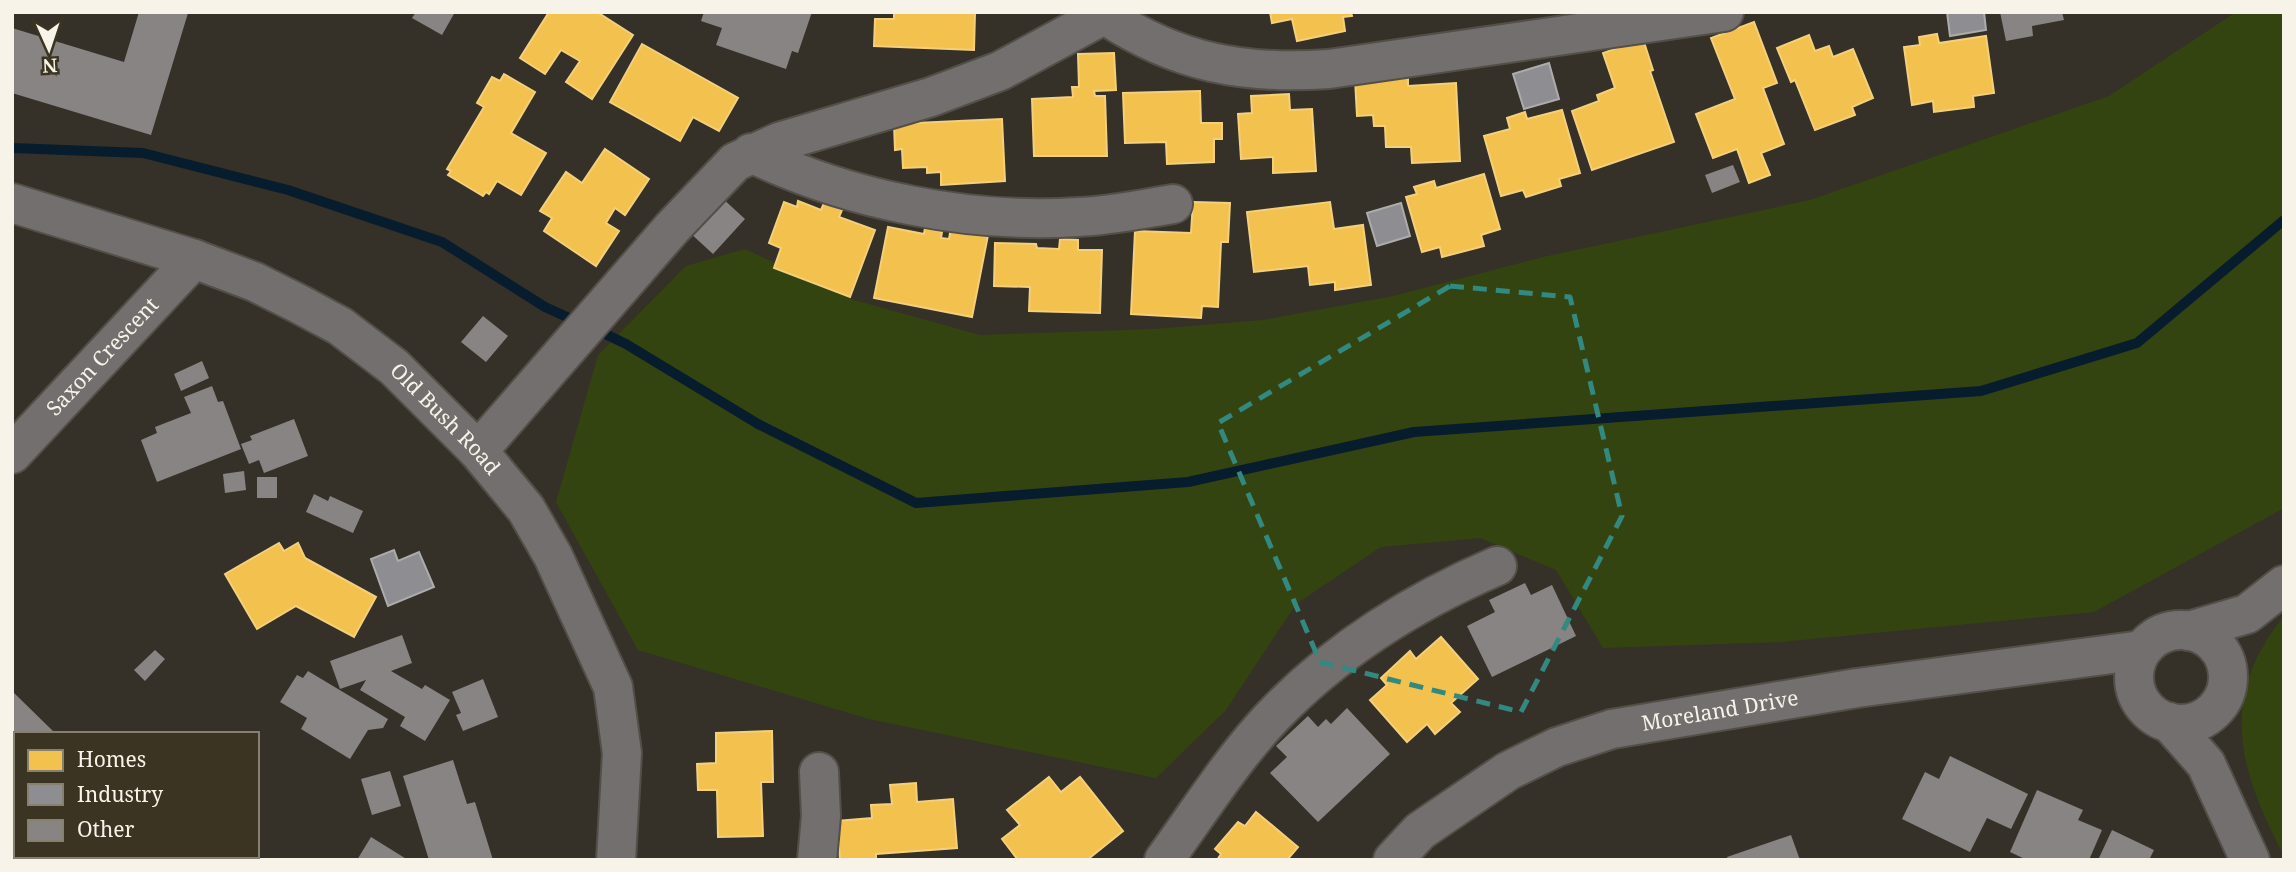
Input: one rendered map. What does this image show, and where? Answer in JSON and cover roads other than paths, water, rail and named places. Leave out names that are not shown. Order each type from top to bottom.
[{"type":"street","points":[[478,451],[735,162],[751,153],[931,97],[1000,71],[1107,13],[1132,33],[1197,59],[1239,69],[1284,72],[1329,69],[1724,12]]},
{"type":"street","points":[[751,153],[833,186],[976,215],[1080,218],[1173,204]]},
{"type":"street","name":"Old Bush Road","points":[[12,203],[194,259],[255,282],[340,326],[394,368],[478,451],[526,509],[554,556],[613,687],[622,753],[616,860]]},
{"type":"street","name":"Saxon Crescent","points":[[12,454],[194,259]]},
{"type":"street","points":[[1164,860],[1272,717],[1301,689],[1334,660],[1425,597],[1497,566]]},
{"type":"street","points":[[2250,860],[2206,764],[2169,722],[2148,710],[2136,690],[2135,669],[2142,650],[2163,633],[2189,631],[2246,614],[2284,585]]},
{"type":"street","points":[[2206,764],[2211,713],[2226,692],[2227,667],[2246,614]]},
{"type":"street","points":[[2189,631],[2213,643],[2227,667]]},
{"type":"street","name":"Moreland Drive","points":[[1393,860],[1420,831],[1507,771],[1556,747],[1612,729],[2010,666],[2084,660],[2142,650]]},
{"type":"street","points":[[2084,660],[2136,690]]},
{"type":"street","points":[[2169,722],[2191,722],[2211,713]]},
{"type":"street","points":[[817,860],[821,816],[819,772]]},
{"type":"waterway","points":[[12,148],[143,153],[288,190],[442,242],[545,307],[580,323]]},
{"type":"waterway","points":[[595,329],[626,344],[758,424],[916,503],[1188,482],[1414,432],[1981,391],[2137,343],[2284,220]]}]
